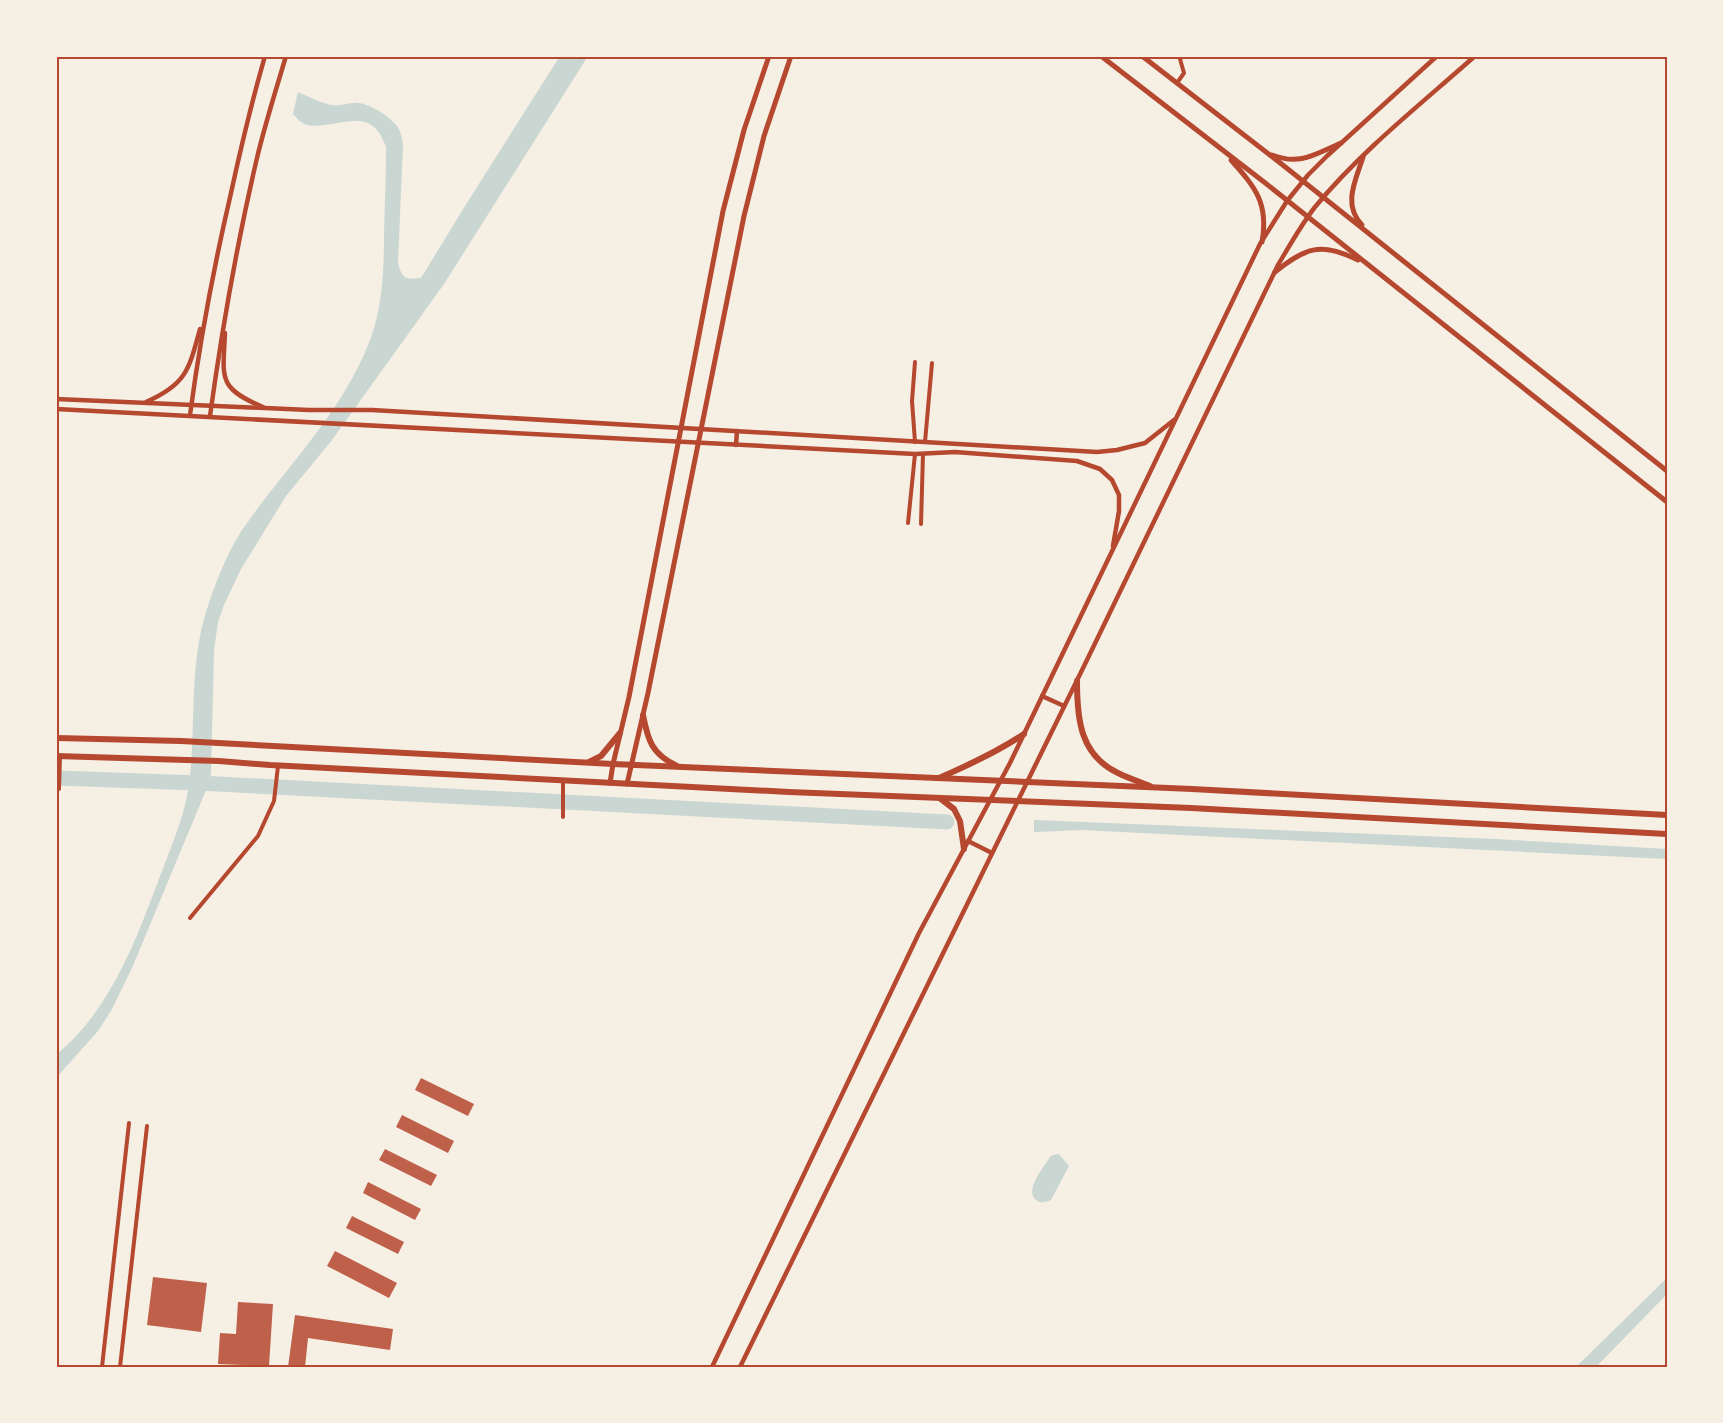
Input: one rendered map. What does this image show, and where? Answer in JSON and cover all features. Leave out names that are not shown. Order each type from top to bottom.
[{"type":"highway","points":[[1077,681],[1078,720],[1095,756],[1118,773],[1156,788]]},
{"type":"highway","points":[[643,715],[646,734],[651,745],[665,760],[681,767]]},
{"type":"highway","points":[[586,763],[601,756],[620,734]]},
{"type":"highway","points":[[936,779],[980,761],[1001,750],[1024,734]]},
{"type":"highway","points":[[56,738],[181,741],[586,763],[1156,788],[1667,815]]},
{"type":"highway","points":[[58,756],[220,761],[278,766],[563,781],[1191,808],[1667,834]]},
{"type":"highway","points":[[940,798],[954,808],[960,821],[964,849]]},
{"type":"main road","points":[[610,783],[629,697],[677,442],[729,184],[744,130],[769,56]]},
{"type":"main road","points":[[627,784],[702,430],[750,189],[764,136],[791,56]]},
{"type":"main road","points":[[1101,56],[1308,217],[1667,502]]},
{"type":"main road","points":[[1142,56],[1303,181],[1667,471]]},
{"type":"main road","points":[[1267,153],[1287,160],[1296,160],[1341,143]]},
{"type":"main road","points":[[1222,150],[1258,193],[1262,204],[1265,227],[1262,242]]},
{"type":"main road","points":[[1363,157],[1350,199],[1351,207],[1358,222],[1374,238]]},
{"type":"main road","points":[[1275,272],[1294,257],[1319,249],[1337,251],[1368,265]]},
{"type":"street","points":[[190,415],[208,301],[239,156],[265,56]]},
{"type":"street","points":[[210,416],[233,268],[258,156],[286,56]]},
{"type":"street","points":[[1177,83],[1184,73],[1180,59],[1183,56]]},
{"type":"street","points":[[712,1367],[920,933],[1024,734],[1262,242],[1287,201],[1303,181],[1341,143],[1437,56]]},
{"type":"street","points":[[740,1367],[1077,681],[1275,272],[1308,217],[1323,198],[1363,157],[1475,56]]},
{"type":"street","points":[[144,403],[169,391],[188,369],[208,301]]},
{"type":"street","points":[[227,309],[223,372],[227,382],[239,396],[267,409]]},
{"type":"street","points":[[915,362],[912,401],[915,442]]},
{"type":"street","points":[[925,442],[932,363]]},
{"type":"street","points":[[56,399],[267,409],[372,410],[1097,452],[1117,450],[1145,443],[1177,418]]},
{"type":"street","points":[[56,409],[915,454],[955,452],[1077,460],[1100,469],[1112,480],[1119,495],[1119,510],[1112,552]]},
{"type":"street","points":[[736,445],[737,432]]},
{"type":"street","points":[[1077,451],[1077,460]]},
{"type":"street","points":[[908,523],[915,454]]},
{"type":"street","points":[[921,524],[923,454]]},
{"type":"street","points":[[1042,696],[1064,706]]},
{"type":"street","points":[[58,756],[60,764],[59,788]]},
{"type":"street","points":[[190,918],[258,836],[274,801],[278,766]]},
{"type":"street","points":[[563,781],[563,817]]},
{"type":"street","points":[[968,841],[992,853]]},
{"type":"street","points":[[102,1367],[129,1123]]},
{"type":"street","points":[[120,1367],[147,1126]]},
{"type":"shaded area","points":[[560,56],[588,56],[444,284],[332,440],[286,496],[241,569],[218,622],[214,651],[211,773],[209,783],[132,968],[111,1011],[98,1031],[56,1078],[56,1055],[76,1037],[93,1016],[121,971],[143,921],[179,824],[190,776],[198,645],[219,575],[242,530],[312,439],[345,391],[359,366],[378,314],[383,273],[386,147],[375,128],[362,121],[315,126],[301,122],[293,114],[298,92],[331,105],[363,104],[374,108],[397,126],[403,145],[398,263],[405,277],[412,279],[421,278]]},
{"type":"shaded area","points":[[1034,820],[1496,839],[1667,849],[1667,859],[1082,830],[1034,832]]},
{"type":"shaded area","points":[[1059,1154],[1069,1166],[1051,1200],[1040,1202],[1033,1196],[1032,1190],[1036,1178],[1050,1157]]},
{"type":"shaded area","points":[[1667,1278],[1667,1294],[1596,1367],[1576,1367]]},
{"type":"building","points":[[421,1078],[474,1104],[468,1116],[415,1090]]},
{"type":"building","points":[[402,1115],[454,1141],[448,1153],[396,1127]]},
{"type":"building","points":[[385,1149],[437,1175],[431,1186],[379,1160]]},
{"type":"building","points":[[368,1182],[421,1209],[415,1220],[363,1193]]},
{"type":"building","points":[[352,1216],[404,1242],[398,1254],[346,1228]]},
{"type":"building","points":[[335,1251],[397,1283],[389,1298],[327,1266]]},
{"type":"building","points":[[153,1277],[207,1283],[201,1332],[147,1325]]},
{"type":"building","points":[[238,1302],[273,1304],[269,1366],[218,1364],[220,1333],[236,1334]]},
{"type":"building","points":[[295,1315],[393,1329],[390,1350],[308,1338],[305,1367],[288,1367]]},
{"type":"waterway","points":[[56,778],[199,783],[947,822]]}]
